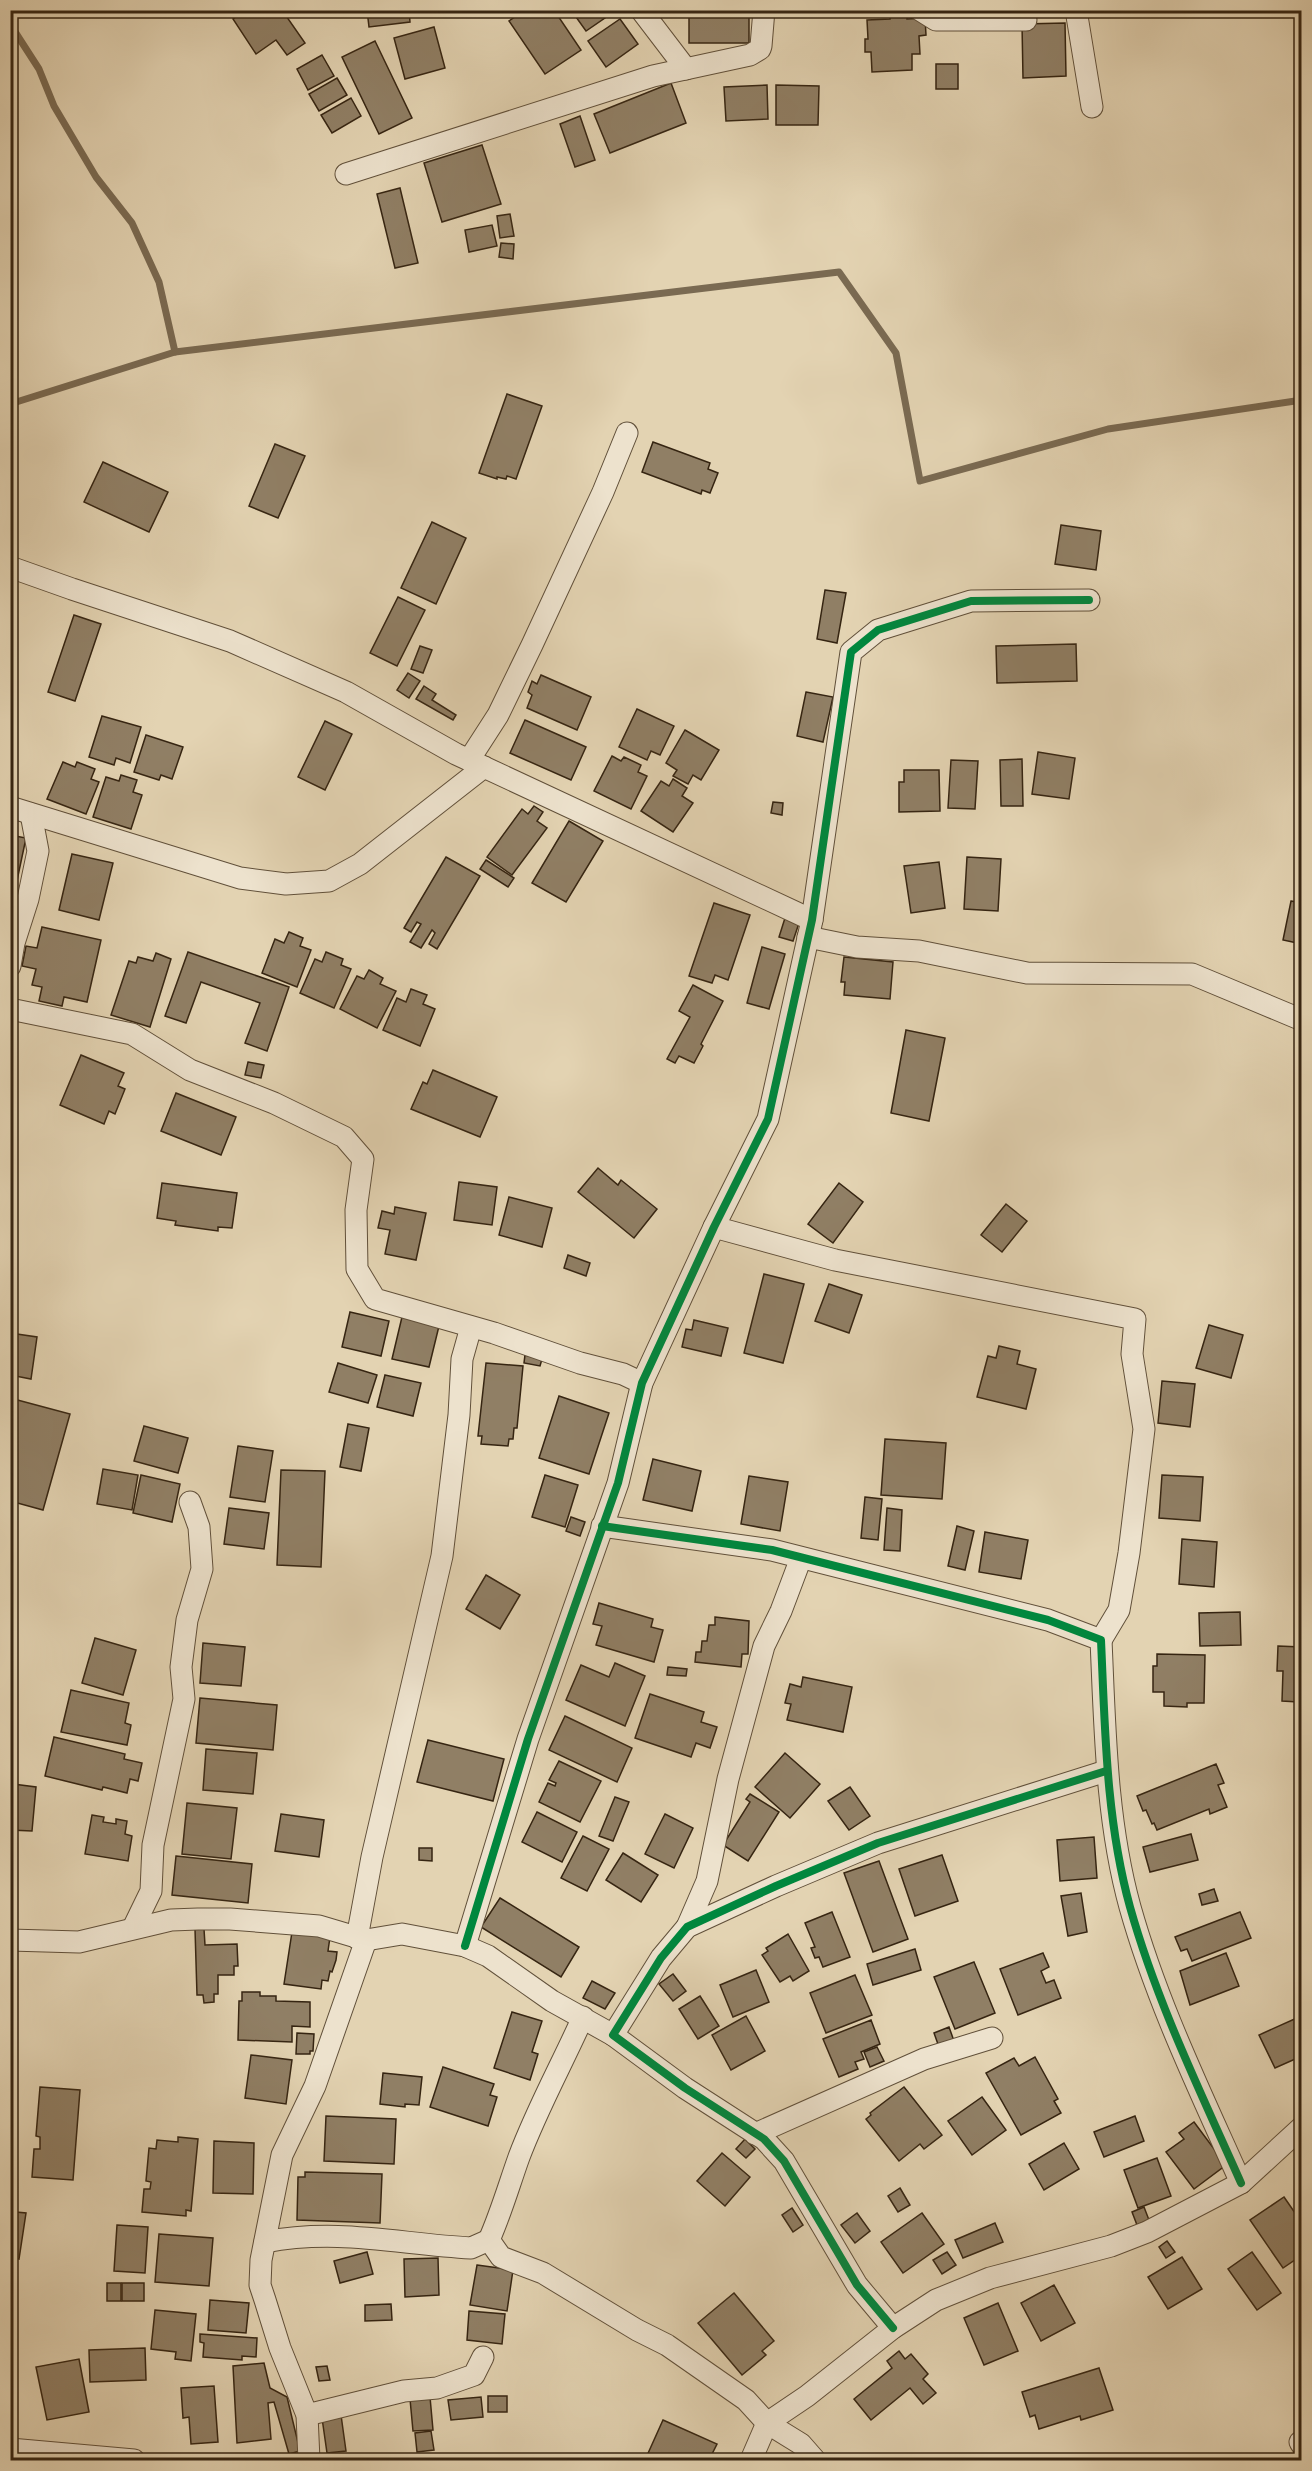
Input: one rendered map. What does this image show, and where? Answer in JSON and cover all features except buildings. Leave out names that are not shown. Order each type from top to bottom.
[{"type":"street","points":[[641,10],[686,69]]},
{"type":"street","points":[[346,174],[653,76],[750,55],[760,49],[764,10]]},
{"type":"street","points":[[920,10],[936,20],[1026,20]]},
{"type":"street","points":[[1076,10],[1092,107]]},
{"type":"street","points":[[10,807],[240,878],[286,884],[329,881],[360,864],[476,764],[603,492],[627,433]]},
{"type":"street","points":[[10,567],[230,641],[346,692],[476,764],[810,928],[857,947],[918,951],[1027,973],[1192,974],[1302,1020]]},
{"type":"street","points":[[465,1946],[528,1739],[618,1483],[642,1383],[714,1227],[768,1119],[810,928],[851,652],[878,630],[971,601],[1089,600]]},
{"type":"street","points":[[10,966],[38,850],[31,814]]},
{"type":"street","points":[[10,1009],[132,1034],[190,1070],[274,1103],[344,1137],[363,1159],[356,1210],[357,1269],[375,1299],[494,1333],[580,1363],[623,1374],[642,1383]]},
{"type":"street","points":[[714,1227],[835,1260],[1135,1319],[1132,1354],[1144,1429],[1129,1553],[1119,1610],[1101,1640],[1106,1771],[1130,1907],[1165,2009],[1241,2183]]},
{"type":"street","points":[[309,2460],[307,2415],[279,2348],[261,2285],[265,2242],[282,2155],[315,2086],[362,1939],[372,1857],[442,1556],[459,1415],[462,1359],[471,1327]]},
{"type":"street","points":[[133,1928],[151,1891],[153,1845],[184,1698],[181,1667],[187,1620],[202,1569],[199,1527],[190,1502]]},
{"type":"street","points":[[602,1526],[772,1550],[1048,1620],[1101,1640]]},
{"type":"street","points":[[613,2034],[661,1958],[687,1928],[707,1881],[728,1779],[764,1646],[785,1602],[801,1558]]},
{"type":"street","points":[[687,1928],[878,1843],[1106,1771]]},
{"type":"street","points":[[10,1940],[79,1942],[171,1920],[230,1919],[319,1926],[362,1939],[402,1934],[465,1946],[488,1956],[552,2001],[613,2034],[685,2088],[764,2139],[784,2161],[856,2285],[893,2328]]},
{"type":"street","points":[[265,2242],[326,2235],[471,2248],[489,2240],[505,2202],[519,2157],[583,2017]]},
{"type":"street","points":[[755,2134],[924,2059],[992,2038]]},
{"type":"street","points":[[751,2460],[767,2423],[807,2396],[893,2328],[936,2300],[990,2278],[1111,2246],[1147,2232],[1241,2183],[1302,2127]]},
{"type":"street","points":[[489,2240],[501,2257],[543,2273],[667,2345],[746,2400],[767,2423],[801,2444],[815,2460]]},
{"type":"street","points":[[307,2415],[404,2391],[437,2388],[474,2375],[483,2357]]},
{"type":"street","points":[[10,2449],[134,2460]]},
{"type":"waterway","points":[[10,24],[39,69],[54,106],[96,177],[132,223],[159,282],[175,352]]},
{"type":"waterway","points":[[10,404],[175,352],[839,272],[896,353],[920,481],[1108,429],[1302,400]]},
{"type":"cycle path","points":[[465,1946],[528,1739],[618,1483],[642,1383],[714,1227],[768,1119],[812,920],[851,652],[878,630],[971,601],[1089,600]]},
{"type":"cycle path","points":[[602,1526],[772,1550],[1048,1620],[1101,1640],[1111,1808],[1130,1907],[1166,2013],[1241,2183]]},
{"type":"cycle path","points":[[893,2328],[857,2285],[784,2161],[764,2139],[685,2088],[613,2035],[661,1958],[687,1927],[878,1843],[1106,1771]]}]
